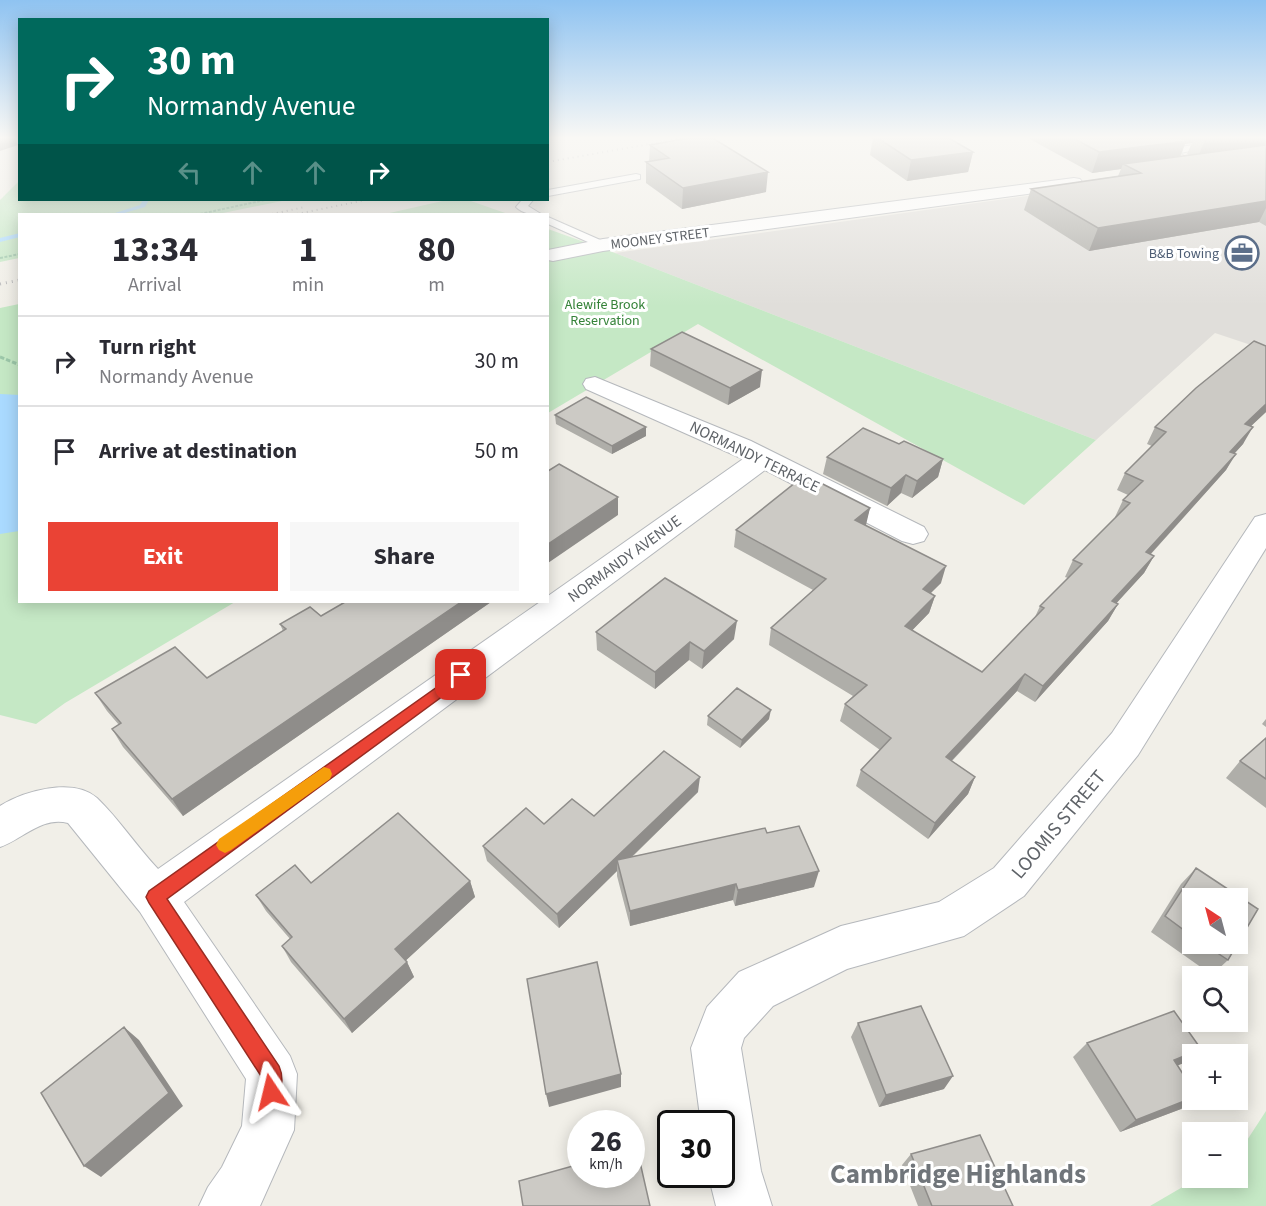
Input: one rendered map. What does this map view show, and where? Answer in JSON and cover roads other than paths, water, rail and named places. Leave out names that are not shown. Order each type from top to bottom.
[{"type":"street","name":"MOONEY STREET","points":[[553,255],[603,245],[995,193]]},
{"type":"street","name":"NORMANDY TERRACE","points":[[595,384],[763,458],[913,534]]},
{"type":"street","name":"NORMANDY AVENUE","points":[[155,897],[763,458]]},
{"type":"street","name":"LOOMIS STREET","points":[[744,1206],[734,1171],[716,1048],[724,1024],[756,989],[841,948],[948,921],[1009,882],[1125,744],[1266,524]]},
{"type":"street","points":[[0,829],[25,812],[58,803],[81,809],[155,897],[272,1074],[268,1130],[241,1186],[227,1206]]},
{"type":"lane","points":[[527,201],[521,207],[534,213]]},
{"type":"lane","points":[[549,220],[603,245]]},
{"type":"water","points":[[0,394],[18,395],[18,531],[0,534]]},
{"type":"waterway","points":[[118,213],[143,206],[146,201]]},
{"type":"waterway","points":[[0,240],[18,236]]},
{"type":"railway","points":[[302,213],[361,201]]},
{"type":"railway","points":[[277,213],[305,207]]},
{"type":"railway","points":[[0,284],[18,280]]},
{"type":"place","name":"B&B Towing","points":[[1242,253]]},
{"type":"district","name":"Cambridge Highlands","points":[[958,1174]]},
{"type":"park label","name":"Alewife Brook Reservation","points":[[605,312]]}]
